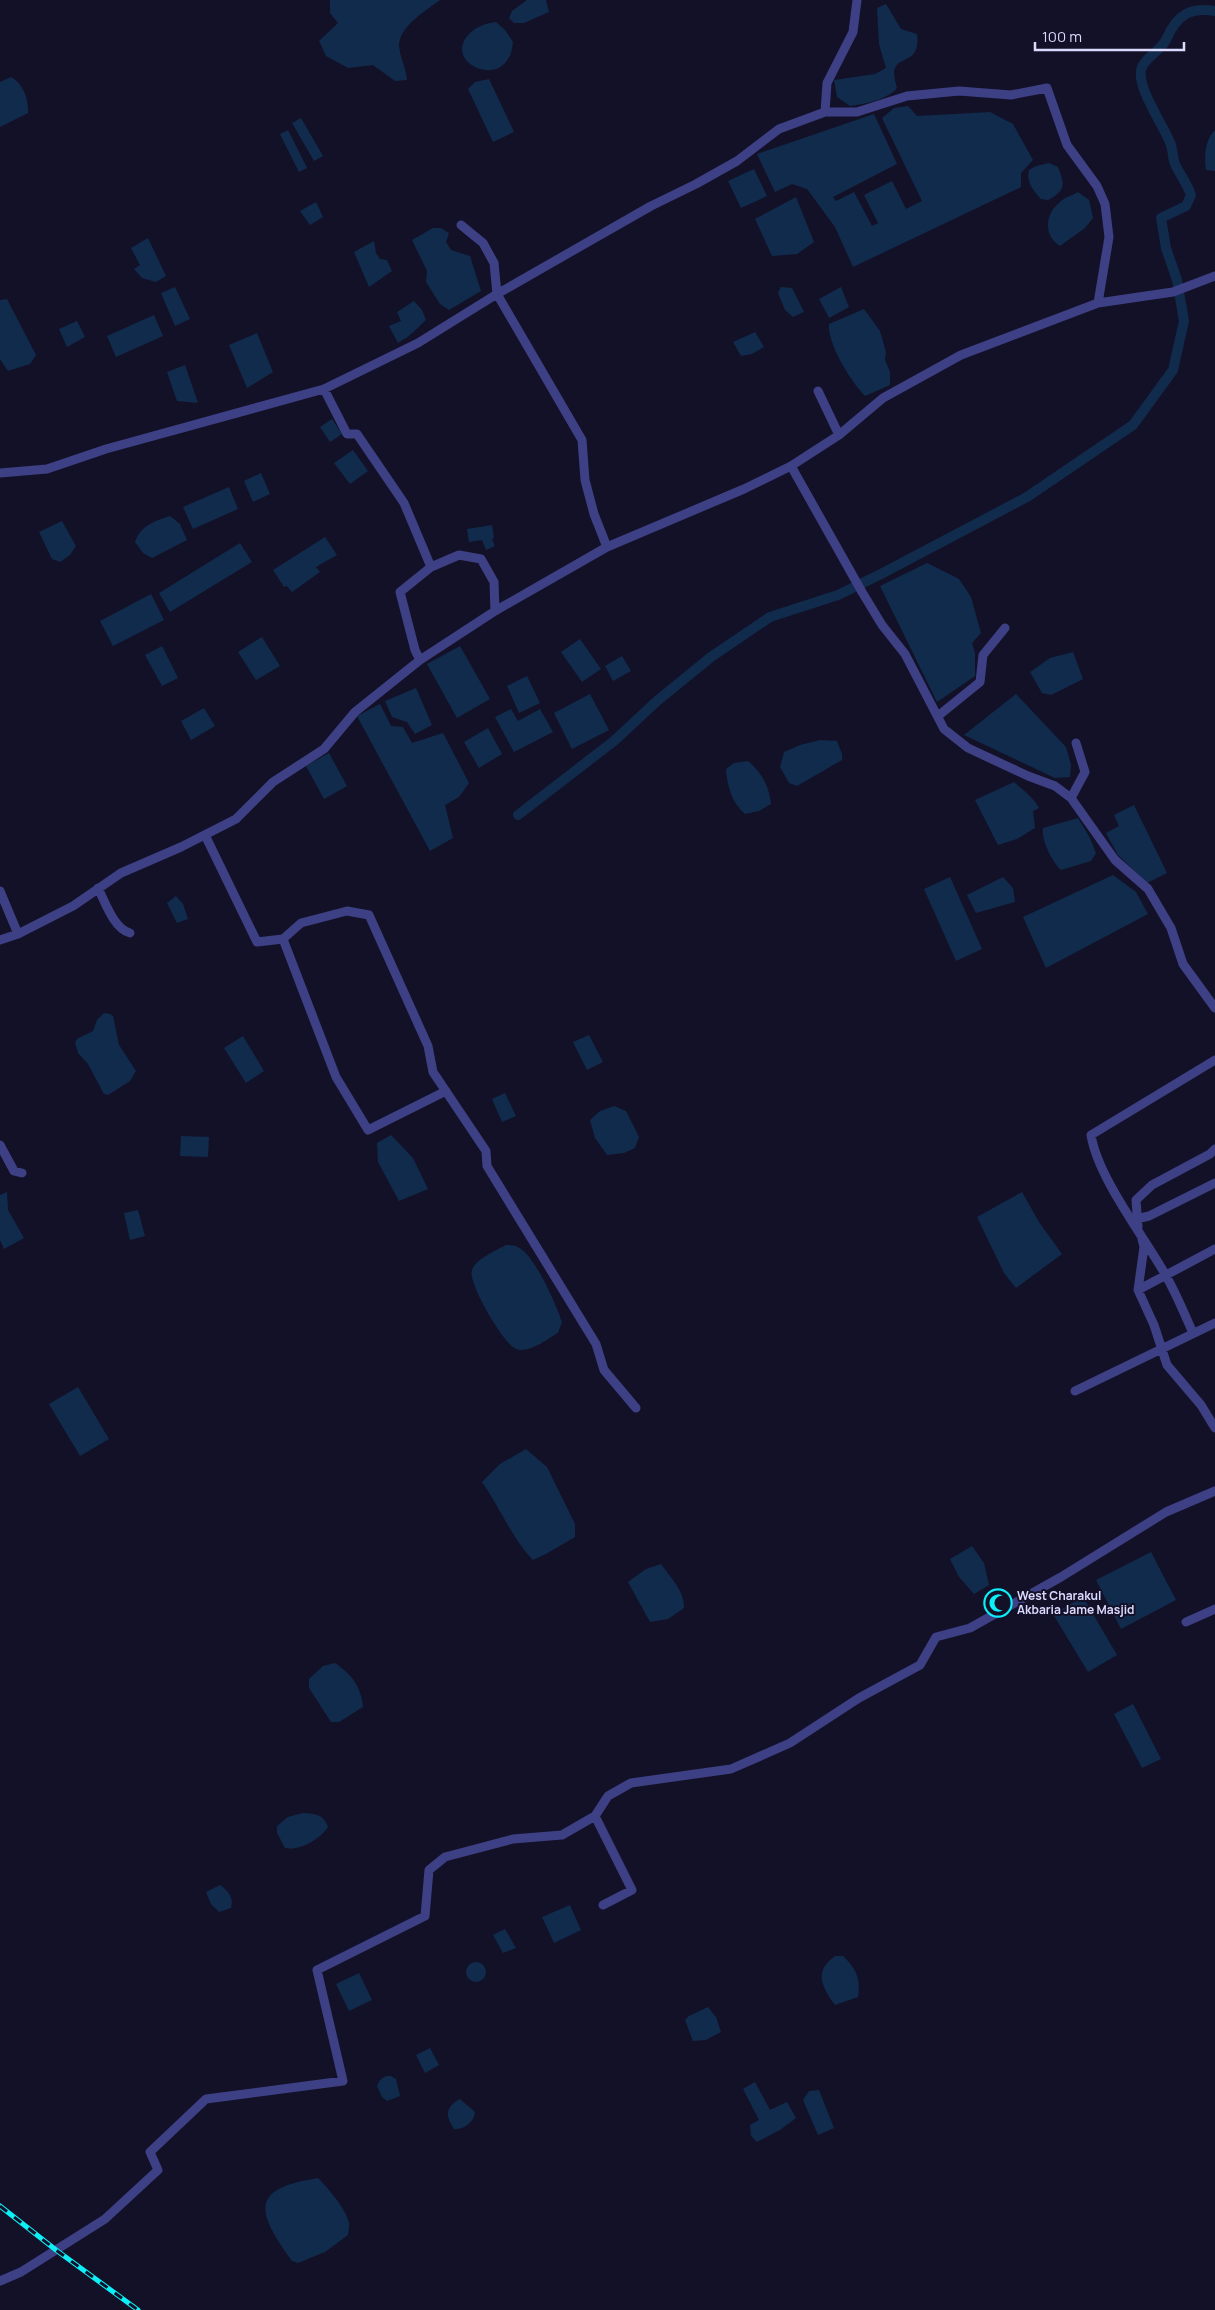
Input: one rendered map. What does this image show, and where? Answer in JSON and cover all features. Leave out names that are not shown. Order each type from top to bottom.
[{"type":"street","points":[[825,112],[826,82],[853,32],[857,0]]},
{"type":"street","points":[[0,473],[47,469],[106,449],[324,389],[418,344],[497,294],[651,206],[737,161],[779,130],[825,112],[857,112],[907,96],[959,90],[1011,95],[1047,88],[1067,145],[1097,186],[1106,204],[1109,237],[1098,303]]},
{"type":"street","points":[[461,225],[483,244],[494,263],[497,294],[582,440],[585,480],[594,514],[607,547]]},
{"type":"street","points":[[0,940],[18,934],[73,906],[121,873],[205,835],[236,818],[274,782],[324,749],[355,712],[420,660],[495,611],[607,547],[744,489],[791,466],[839,435],[883,398],[961,355],[1098,303],[1173,292],[1215,276]]},
{"type":"street","points":[[324,389],[347,434],[357,434],[404,503],[431,567]]},
{"type":"street","points":[[818,391],[839,435]]},
{"type":"street","points":[[791,466],[882,625],[905,654],[944,729],[968,748],[1028,776],[1055,786],[1071,798],[1115,860],[1148,889],[1171,928],[1183,964],[1215,1008]]},
{"type":"street","points":[[420,660],[414,650],[400,592],[431,567],[459,555],[481,559],[494,582],[495,611]]},
{"type":"street","points":[[938,716],[980,682],[983,655],[1005,628]]},
{"type":"street","points":[[1071,798],[1085,772],[1076,742]]},
{"type":"street","points":[[205,835],[257,942],[283,939],[301,923],[347,911],[369,915],[428,1046],[433,1072],[486,1151],[487,1166],[596,1344],[604,1370],[636,1408]]},
{"type":"street","points":[[98,888],[108,910],[124,931],[130,933]]},
{"type":"street","points":[[0,891],[18,934]]},
{"type":"street","points":[[283,939],[336,1077],[368,1130],[446,1091]]},
{"type":"street","points":[[1194,1333],[1166,1275],[1107,1176],[1092,1145],[1091,1135],[1215,1060]]},
{"type":"street","points":[[0,1145],[14,1170],[22,1173]]},
{"type":"street","points":[[1215,1149],[1210,1154],[1152,1184],[1136,1200],[1136,1219],[1144,1247],[1138,1290],[1167,1365],[1201,1405],[1215,1428]]},
{"type":"street","points":[[1136,1219],[1149,1216],[1215,1183]]},
{"type":"street","points":[[1138,1290],[1215,1249]]},
{"type":"street","points":[[1075,1390],[1121,1370],[1161,1348],[1215,1323]]},
{"type":"street","points":[[0,2281],[21,2272],[104,2219],[158,2170],[150,2152],[206,2099],[343,2081],[317,1970],[425,1916],[428,1870],[445,1857],[513,1839],[562,1835],[595,1816],[608,1796],[631,1783],[732,1769],[790,1744],[859,1698],[920,1665],[936,1636],[970,1628],[1062,1577],[1166,1512],[1215,1491]]},
{"type":"street","points":[[1186,1622],[1215,1609]]},
{"type":"street","points":[[595,1816],[632,1890],[603,1905]]},
{"type":"water","points":[[330,0],[440,0],[414,20],[403,32],[400,39],[399,46],[407,80],[395,81],[373,65],[348,68],[326,56],[319,41],[338,23],[330,13]]},
{"type":"water","points":[[527,0],[546,0],[549,12],[524,23],[514,23],[509,18],[512,11]]},
{"type":"water","points":[[886,4],[901,29],[917,34],[916,51],[896,67],[894,74],[897,88],[893,92],[875,101],[850,106],[837,97],[834,80],[875,74],[886,68],[879,44],[877,8]]},
{"type":"water","points":[[496,22],[505,30],[513,42],[511,52],[502,66],[493,70],[483,70],[466,60],[462,52],[463,42],[477,28]]},
{"type":"water","points":[[11,77],[19,83],[24,92],[28,113],[0,127],[0,82]]},
{"type":"water","points":[[489,79],[514,132],[493,142],[468,89],[475,82]]},
{"type":"water","points":[[908,106],[917,116],[990,112],[1013,124],[1033,160],[1021,173],[1021,187],[853,267],[835,227],[807,189],[792,184],[775,192],[757,154],[874,114],[897,164],[833,197],[836,201],[854,192],[872,226],[878,223],[864,195],[892,181],[906,209],[922,201],[882,118],[894,108]]},
{"type":"water","points":[[301,118],[323,156],[314,161],[292,123]]},
{"type":"water","points":[[288,130],[307,168],[299,172],[280,134]]},
{"type":"water","points":[[1215,130],[1215,171],[1206,170],[1206,148],[1209,138]]},
{"type":"water","points":[[1049,163],[1058,167],[1063,183],[1061,190],[1048,200],[1041,199],[1035,192],[1029,182],[1028,174],[1029,170],[1036,166]]},
{"type":"water","points":[[754,169],[767,196],[741,208],[728,181]]},
{"type":"water","points":[[1078,192],[1089,200],[1093,218],[1085,228],[1060,246],[1051,236],[1049,230],[1048,224],[1051,212],[1060,202]]},
{"type":"water","points":[[796,197],[814,242],[797,254],[772,256],[755,219]]},
{"type":"water","points":[[316,202],[323,217],[310,225],[300,211]]},
{"type":"water","points":[[433,228],[441,228],[449,233],[446,242],[451,250],[470,256],[481,291],[449,310],[440,304],[426,282],[427,271],[412,240]]},
{"type":"water","points":[[148,238],[166,276],[156,282],[142,278],[134,269],[140,265],[131,248]]},
{"type":"water","points":[[374,241],[376,253],[380,259],[387,260],[392,271],[369,287],[354,252]]},
{"type":"water","points":[[175,287],[190,319],[175,326],[161,293]]},
{"type":"water","points":[[781,287],[792,288],[804,312],[793,317],[785,310],[778,293]]},
{"type":"water","points":[[841,287],[849,307],[829,318],[819,299]]},
{"type":"water","points":[[7,299],[36,355],[30,364],[8,371],[0,359],[0,300]]},
{"type":"water","points":[[414,301],[422,310],[426,320],[398,343],[389,326],[401,321],[397,312]]},
{"type":"water","points":[[864,309],[880,331],[886,352],[885,360],[890,372],[890,385],[865,396],[853,382],[841,362],[829,332],[829,324]]},
{"type":"water","points":[[154,315],[163,336],[116,357],[107,336]]},
{"type":"water","points":[[77,321],[85,337],[67,347],[59,329]]},
{"type":"water","points":[[755,332],[764,347],[752,354],[741,356],[733,342]]},
{"type":"water","points":[[257,333],[273,372],[247,388],[229,345]]},
{"type":"water","points":[[185,365],[198,403],[177,401],[167,372]]},
{"type":"water","points":[[332,419],[342,434],[330,442],[320,427]]},
{"type":"water","points":[[353,450],[368,471],[350,484],[334,463]]},
{"type":"water","points":[[261,473],[270,494],[253,502],[244,481]]},
{"type":"water","points":[[229,487],[238,509],[193,529],[183,507]]},
{"type":"water","points":[[170,516],[180,524],[187,540],[152,558],[143,553],[135,542],[141,531],[154,522]]},
{"type":"water","points":[[62,521],[76,546],[70,555],[60,562],[52,559],[39,532]]},
{"type":"water","points":[[492,525],[494,538],[492,539],[495,546],[486,550],[482,540],[469,542],[467,529]]},
{"type":"water","points":[[325,537],[337,555],[316,567],[320,572],[292,592],[287,586],[284,587],[273,570]]},
{"type":"water","points":[[240,543],[252,562],[170,612],[159,593]]},
{"type":"water","points":[[927,563],[959,579],[971,597],[981,633],[972,643],[975,653],[975,676],[937,702],[880,586]]},
{"type":"water","points":[[151,594],[164,620],[113,646],[100,621]]},
{"type":"water","points":[[262,637],[280,666],[256,680],[238,652]]},
{"type":"water","points":[[580,639],[601,669],[582,682],[561,652]]},
{"type":"water","points":[[162,646],[178,678],[162,686],[145,655]]},
{"type":"water","points":[[460,646],[490,699],[457,718],[427,664]]},
{"type":"water","points":[[1073,652],[1083,679],[1051,695],[1042,693],[1030,672],[1050,658]]},
{"type":"water","points":[[622,656],[631,671],[613,681],[605,666]]},
{"type":"water","points":[[527,676],[540,703],[519,713],[507,686]]},
{"type":"water","points":[[416,688],[432,725],[415,734],[407,722],[392,717],[385,701]]},
{"type":"water","points":[[590,694],[609,730],[572,749],[554,713]]},
{"type":"water","points":[[1016,694],[1066,747],[1071,765],[1070,777],[1055,778],[964,735]]},
{"type":"water","points":[[380,704],[391,726],[403,727],[412,743],[443,733],[469,783],[459,797],[445,805],[453,838],[430,851],[357,716]]},
{"type":"water","points":[[204,708],[215,726],[191,740],[181,721]]},
{"type":"water","points":[[511,709],[518,721],[540,709],[553,732],[514,752],[495,717]]},
{"type":"water","points":[[488,728],[502,754],[479,768],[464,742]]},
{"type":"water","points":[[820,740],[837,741],[842,754],[842,760],[797,786],[789,783],[780,767],[784,752],[800,745]]},
{"type":"water","points":[[329,753],[347,786],[324,799],[306,766]]},
{"type":"water","points":[[748,761],[764,780],[769,791],[771,804],[759,811],[745,814],[740,810],[731,794],[726,769],[734,763]]},
{"type":"water","points":[[1014,782],[1031,797],[1039,808],[1033,811],[1035,828],[1017,839],[998,845],[975,800]]},
{"type":"water","points":[[1134,805],[1167,873],[1147,883],[1118,855],[1106,833],[1119,826],[1114,815]]},
{"type":"water","points":[[1078,818],[1090,838],[1096,853],[1091,861],[1061,870],[1054,862],[1048,850],[1043,828]]},
{"type":"water","points":[[1113,875],[1136,892],[1148,914],[1046,968],[1023,917]]},
{"type":"water","points":[[950,877],[982,949],[956,961],[924,889]]},
{"type":"water","points":[[1003,877],[1013,888],[1015,902],[976,913],[967,895]]},
{"type":"water","points":[[176,896],[183,904],[188,919],[177,923],[167,903]]},
{"type":"water","points":[[104,1013],[113,1016],[119,1045],[136,1071],[130,1081],[108,1095],[104,1094],[88,1064],[78,1053],[75,1043],[77,1039],[93,1031],[97,1020]]},
{"type":"water","points":[[589,1035],[603,1062],[587,1070],[573,1042]]},
{"type":"water","points":[[243,1036],[264,1071],[246,1083],[224,1048]]},
{"type":"water","points":[[505,1093],[516,1116],[502,1122],[492,1099]]},
{"type":"water","points":[[614,1106],[626,1111],[639,1137],[635,1148],[624,1153],[607,1155],[595,1138],[590,1120],[600,1111]]},
{"type":"water","points":[[391,1135],[413,1158],[428,1189],[399,1201],[378,1162],[377,1143]]},
{"type":"water","points":[[181,1136],[209,1137],[208,1157],[180,1156]]},
{"type":"water","points":[[7,1192],[8,1210],[24,1238],[4,1249],[0,1240],[0,1195]]},
{"type":"water","points":[[1022,1192],[1039,1222],[1062,1254],[1016,1288],[1004,1273],[977,1217]]},
{"type":"water","points":[[138,1210],[145,1236],[130,1240],[124,1213]]},
{"type":"water","points":[[506,1245],[519,1248],[533,1262],[562,1322],[558,1333],[532,1348],[516,1349],[503,1337],[481,1299],[472,1277],[472,1270],[477,1262]]},
{"type":"water","points":[[78,1387],[109,1439],[80,1456],[49,1404]]},
{"type":"water","points":[[526,1449],[547,1467],[575,1524],[575,1537],[533,1560],[519,1543],[482,1482],[500,1464]]},
{"type":"water","points":[[972,1546],[984,1563],[989,1585],[974,1594],[959,1577],[950,1559]]},
{"type":"water","points":[[1151,1552],[1176,1600],[1121,1629],[1096,1580]]},
{"type":"water","points":[[661,1564],[680,1591],[684,1608],[668,1619],[650,1622],[628,1582],[646,1569]]},
{"type":"water","points":[[1083,1597],[1117,1655],[1088,1672],[1053,1614]]},
{"type":"water","points":[[335,1663],[355,1682],[363,1707],[339,1722],[331,1722],[309,1688],[309,1679],[323,1666]]},
{"type":"water","points":[[1133,1704],[1161,1759],[1142,1768],[1114,1714]]},
{"type":"water","points":[[303,1813],[315,1814],[321,1817],[328,1827],[309,1844],[297,1848],[285,1848],[277,1833],[277,1826],[288,1817]]},
{"type":"water","points":[[220,1885],[230,1895],[232,1904],[231,1908],[219,1912],[211,1904],[206,1892]]},
{"type":"water","points":[[570,1905],[581,1930],[554,1943],[542,1917]]},
{"type":"water","points":[[505,1929],[516,1948],[503,1953],[493,1935]]},
{"type":"water","points":[[835,1956],[843,1956],[851,1965],[858,1979],[859,1991],[858,1997],[835,2005],[823,1985],[822,1973],[824,1967]]},
{"type":"water","points":[[472,1962],[480,1962],[486,1968],[486,1976],[480,1982],[472,1982],[466,1976],[466,1968]]},
{"type":"water","points":[[359,1973],[372,2000],[349,2011],[336,1984]]},
{"type":"water","points":[[708,2007],[716,2017],[721,2032],[706,2040],[693,2041],[685,2020],[689,2016]]},
{"type":"water","points":[[430,2048],[439,2065],[425,2073],[416,2055]]},
{"type":"water","points":[[386,2076],[396,2079],[400,2096],[387,2101],[382,2097],[377,2086],[380,2080]]},
{"type":"water","points":[[755,2082],[770,2110],[787,2102],[796,2118],[780,2130],[757,2142],[751,2136],[750,2125],[759,2120],[743,2089]]},
{"type":"water","points":[[819,2090],[834,2128],[818,2135],[803,2100],[809,2091]]},
{"type":"water","points":[[460,2099],[475,2112],[473,2119],[468,2125],[454,2129],[449,2120],[448,2112],[451,2105]]},
{"type":"water","points":[[318,2178],[341,2205],[349,2224],[348,2235],[325,2252],[298,2263],[292,2261],[280,2244],[267,2217],[266,2206],[270,2196],[279,2189]]},
{"type":"waterway","points":[[518,815],[614,741],[657,701],[711,657],[770,617],[838,595],[1027,497],[1133,425],[1173,370],[1184,321],[1177,280],[1166,248],[1161,218],[1186,206],[1191,195],[1175,164],[1168,137],[1146,95],[1142,84],[1142,67],[1165,42],[1175,24],[1185,14],[1198,10],[1215,11]]},
{"type":"railway","points":[[0,2206],[138,2310]]},
{"type":"place","name":"West Charakul Akbaria Jame Masjid","points":[[998,1603]]}]
